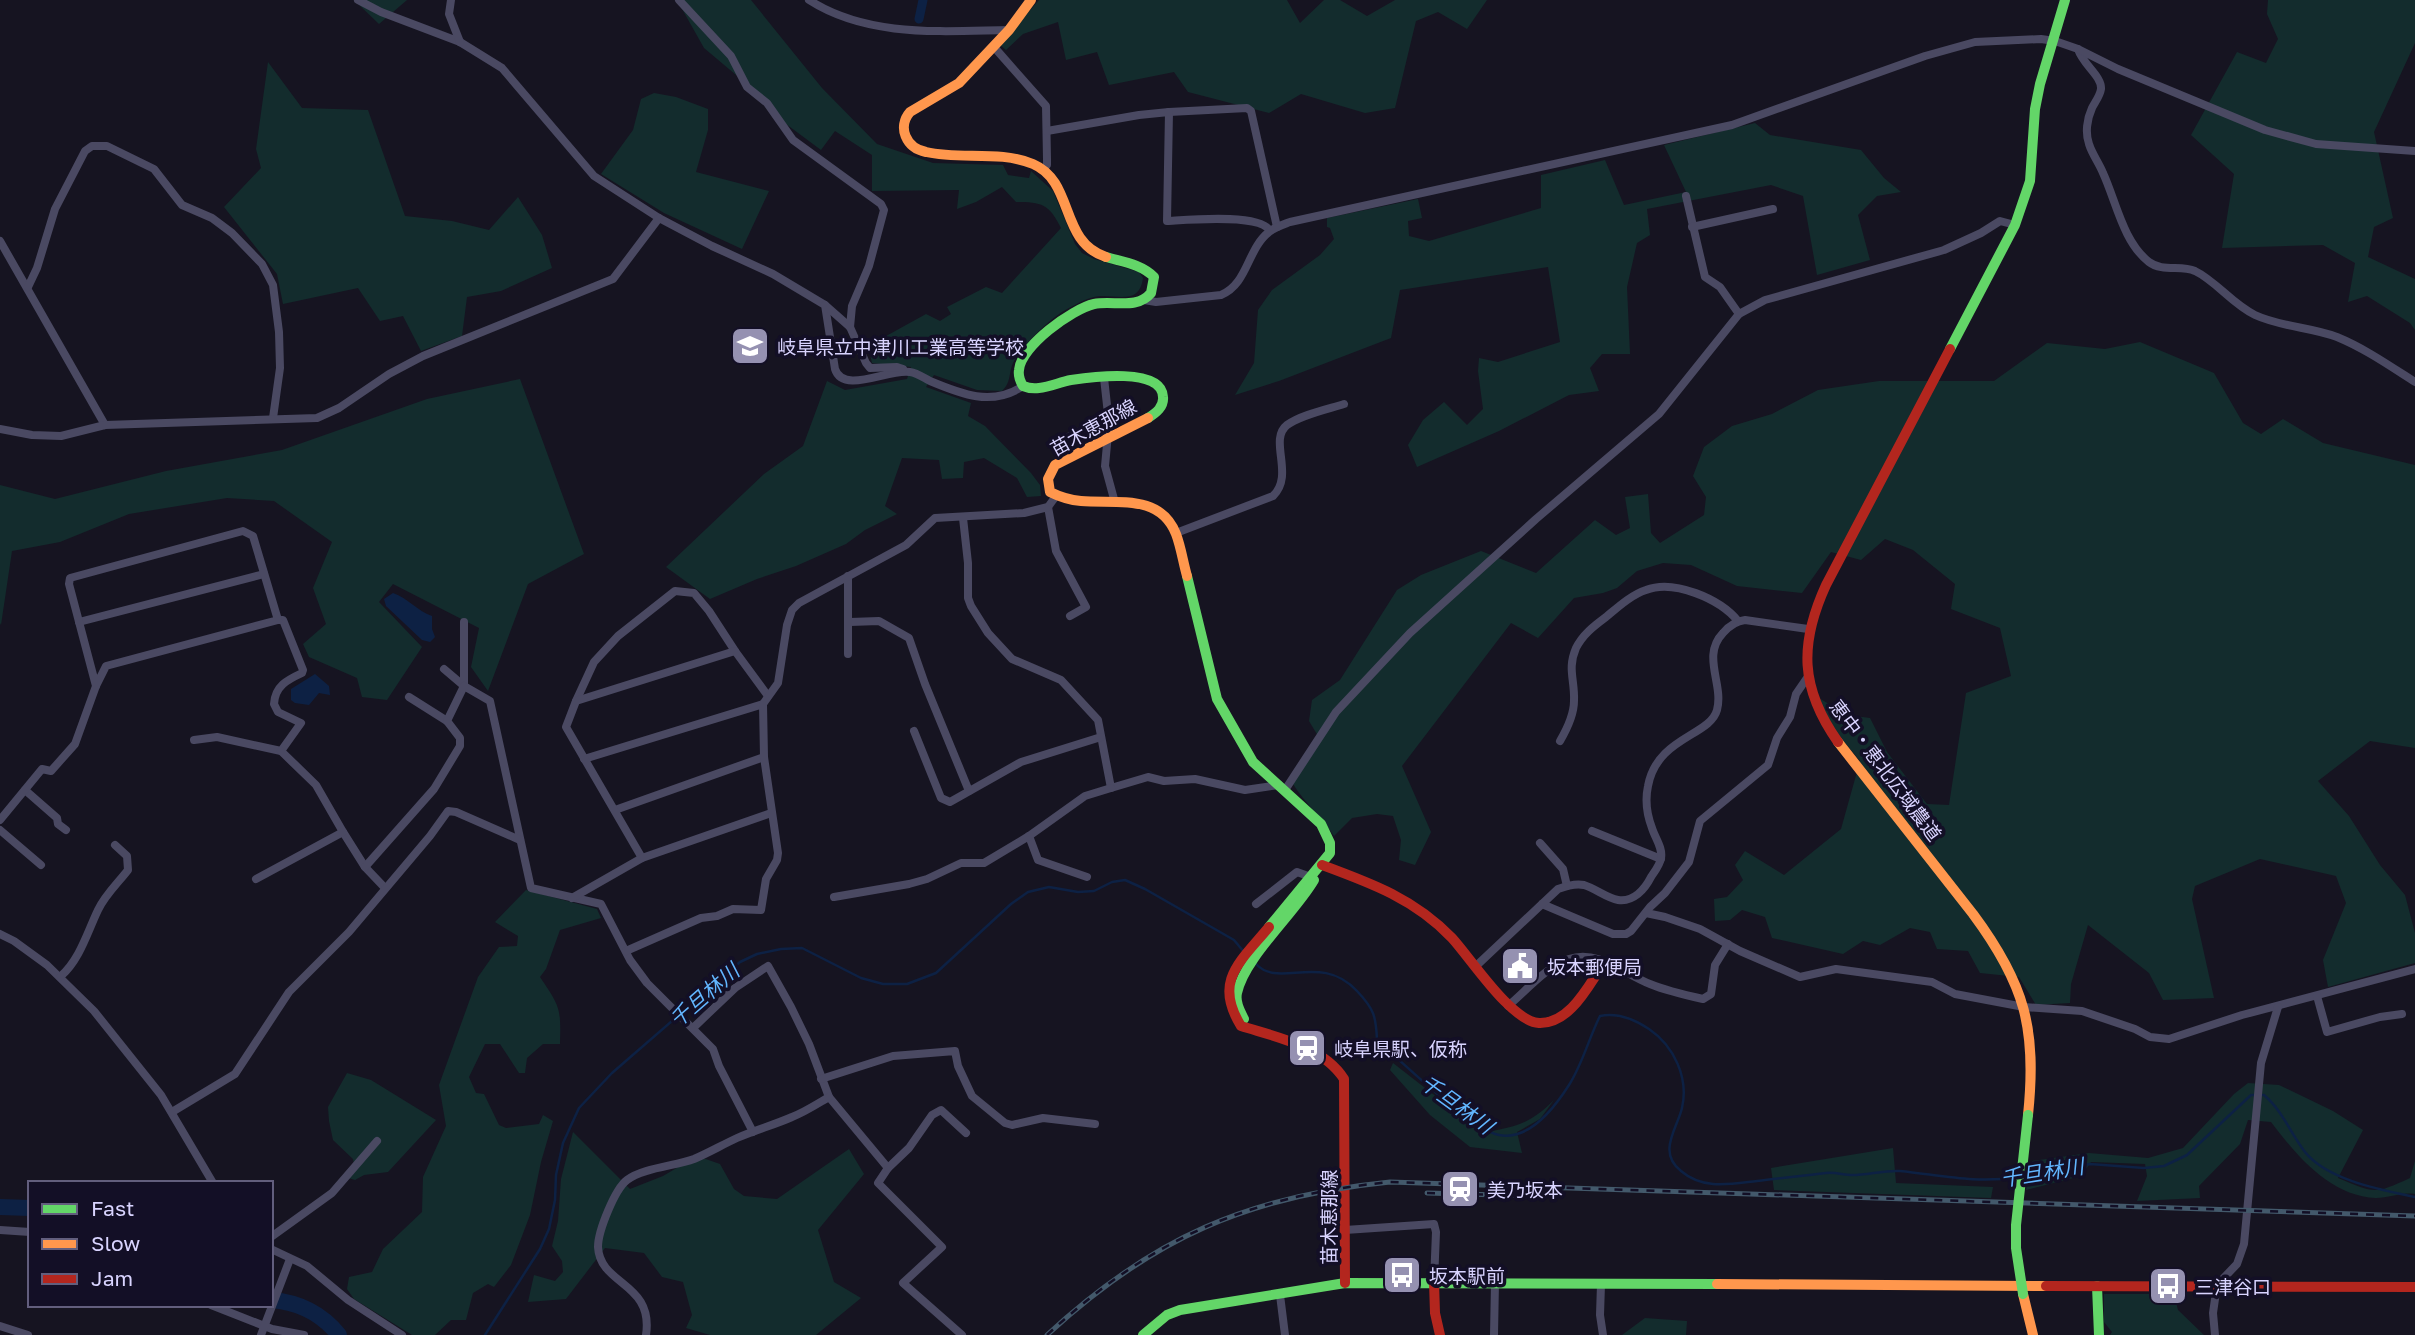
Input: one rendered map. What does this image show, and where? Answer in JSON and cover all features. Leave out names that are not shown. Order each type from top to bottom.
[{"type":"street","points":[[358,0],[381,12],[460,42],[502,68],[594,176],[659,218],[772,274],[825,305],[850,327],[870,368],[897,367],[951,390],[989,399],[1012,394],[1023,386],[1019,378],[1022,362],[1039,342],[1071,313],[1096,303],[1144,300],[1156,302],[1221,295],[1231,290],[1239,281],[1260,241],[1273,229],[1306,218],[1732,125],[1953,46],[1988,41],[2055,41],[2264,130],[2316,144],[2415,151]]},
{"type":"street","points":[[451,0],[449,14],[460,42]]},
{"type":"street","points":[[679,0],[731,56],[747,87],[767,103],[793,139],[881,204],[884,210],[869,266],[852,306],[850,327]]},
{"type":"street","points":[[809,0],[820,7],[875,26],[911,31],[1009,30]]},
{"type":"street","points":[[1031,0],[1009,30],[960,83],[910,112],[904,120],[904,136],[914,148],[926,152],[1020,160],[1043,169],[1061,194],[1078,236],[1088,250],[1150,271],[1155,284],[1152,293],[1144,300]]},
{"type":"street","name":"恵中・恵北広域農道","points":[[2033,1335],[2016,1248],[2031,1054],[2024,1007],[2010,969],[1998,949],[1830,730],[1816,706],[1807,678],[1806,649],[1808,629],[1817,602],[2015,225],[2030,181],[2035,109],[2065,0]]},
{"type":"street","points":[[994,47],[1046,106],[1048,159],[1043,169]]},
{"type":"street","points":[[2078,49],[2081,60],[2096,75],[2101,85],[2087,123],[2089,147],[2126,229],[2149,263],[2166,268],[2193,270],[2231,301],[2255,315],[2286,326],[2335,336],[2415,382]]},
{"type":"street","points":[[1047,131],[1139,115],[1247,108],[1251,111],[1273,229]]},
{"type":"street","points":[[1170,112],[1167,221],[1232,220],[1262,223],[1273,229]]},
{"type":"street","points":[[28,287],[37,268],[55,209],[85,150],[92,146],[107,146],[142,162],[154,169],[182,205],[212,218],[232,233],[262,264],[273,285],[280,368],[272,418]]},
{"type":"street","points":[[1686,196],[1705,277],[1720,287],[1740,314]]},
{"type":"street","points":[[1692,227],[1773,209]]},
{"type":"street","points":[[0,429],[33,435],[61,436],[105,425],[317,418],[339,408],[389,374],[423,356],[613,279],[659,218]]},
{"type":"street","points":[[834,897],[875,888],[901,886],[927,879],[961,863],[984,863],[1029,836],[1085,796],[1148,777],[1164,781],[1195,779],[1245,790],[1282,788],[1335,712],[1401,643],[1536,519],[1659,414],[1740,314],[1765,300],[1944,250],[2000,221],[2015,225]]},
{"type":"street","points":[[0,241],[105,425]]},
{"type":"street","points":[[825,305],[835,369],[842,380],[910,372]]},
{"type":"street","points":[[1104,378],[1109,423],[1105,466],[1114,499]]},
{"type":"street","name":"苗木恵那線","points":[[1023,386],[1032,390],[1065,381],[1104,378],[1155,382],[1161,387],[1164,399],[1155,414],[1055,465],[1048,480],[1050,492],[1067,500],[1114,499],[1156,509],[1168,517],[1176,533],[1217,699],[1253,762],[1321,824],[1329,843],[1329,853],[1306,896],[1266,938]]},
{"type":"street","points":[[1176,533],[1273,496],[1280,489],[1283,478],[1280,436],[1285,426],[1344,404]]},
{"type":"street","points":[[1062,440],[1096,423],[1109,423]]},
{"type":"street","points":[[583,759],[765,700],[778,683],[792,610],[799,603],[906,545],[935,518],[1024,513],[1048,507],[1056,496]]},
{"type":"street","points":[[1048,507],[1056,551],[1086,607],[1070,616]]},
{"type":"street","points":[[962,518],[968,563],[968,598],[971,606],[988,633],[1012,659],[1061,680],[1097,720],[1111,788]]},
{"type":"street","points":[[96,686],[69,584],[70,578],[76,574],[243,531],[256,539],[278,620]]},
{"type":"street","points":[[79,622],[264,574]]},
{"type":"street","points":[[848,576],[848,654]]},
{"type":"street","points":[[1560,741],[1569,726],[1574,707],[1570,677],[1575,651],[1587,632],[1629,599],[1646,589],[1682,589],[1728,609],[1738,621]]},
{"type":"street","points":[[626,951],[701,918],[717,916],[733,909],[761,910],[766,879],[774,867],[778,853],[764,757],[765,700],[709,611],[694,593],[675,591],[618,636],[594,662],[566,727],[642,858]]},
{"type":"street","points":[[0,820],[3,810],[25,790],[42,769],[51,771],[75,744],[106,666],[278,620],[283,620],[303,670],[284,682],[274,699],[278,712],[301,723],[281,751]]},
{"type":"street","points":[[1475,967],[1558,889],[1584,886],[1614,900],[1632,898],[1646,885],[1661,859],[1659,844],[1648,817],[1646,796],[1649,778],[1661,756],[1706,725],[1714,716],[1718,696],[1712,655],[1720,636],[1738,621],[1754,620],[1808,629]]},
{"type":"street","points":[[850,622],[879,621],[909,638],[969,791]]},
{"type":"street","points":[[447,721],[464,686],[464,622]]},
{"type":"street","points":[[576,701],[735,651]]},
{"type":"street","points":[[444,669],[464,686],[490,701],[492,706],[531,888],[601,904],[626,951],[648,983],[713,1049],[753,1132]]},
{"type":"street","points":[[1542,904],[1613,934],[1626,934],[1631,931],[1689,862],[1700,821],[1768,765],[1777,738],[1790,717],[1796,694],[1807,678]]},
{"type":"street","points":[[365,867],[434,789],[452,762],[461,742],[447,721],[409,697]]},
{"type":"street","points":[[914,731],[941,798],[950,802],[1021,762],[1101,737]]},
{"type":"street","points":[[194,740],[217,737],[281,751],[316,785],[365,867],[385,888]]},
{"type":"street","points":[[615,810],[764,757]]},
{"type":"street","points":[[25,790],[57,818],[58,824],[66,830]]},
{"type":"street","points":[[172,1112],[235,1074],[283,999],[349,932],[448,811],[520,840]]},
{"type":"street","points":[[572,898],[642,858],[771,813]]},
{"type":"street","points":[[0,830],[41,865]]},
{"type":"street","points":[[1592,831],[1661,859]]},
{"type":"street","points":[[256,879],[343,832]]},
{"type":"street","points":[[1029,836],[1038,860],[1087,877]]},
{"type":"street","points":[[1540,843],[1563,869],[1567,886]]},
{"type":"street","points":[[61,976],[70,968],[88,936],[99,907],[128,870],[127,856],[115,845]]},
{"type":"street","points":[[1322,865],[1363,880],[1411,903],[1434,921],[1508,1006],[1525,1019],[1541,1023],[1557,1019],[1576,1004],[1598,972]]},
{"type":"street","name":"苗木恵那線","points":[[1143,1335],[1167,1315],[1180,1310],[1345,1283],[1342,1071],[1323,1057],[1241,1026],[1229,1002],[1227,989],[1229,978],[1241,969],[1322,865]]},
{"type":"street","points":[[1255,904],[1297,872],[1311,877]]},
{"type":"street","points":[[1646,913],[1700,929],[1800,977],[1836,968],[1932,982],[1955,994],[2024,1007],[2082,1011],[2150,1037],[2169,1039],[2242,1015],[2415,969]]},
{"type":"street","points":[[0,934],[14,941],[61,976],[94,1011],[172,1112],[212,1181]]},
{"type":"street","points":[[1508,1006],[1559,963],[1580,957],[1607,961],[1652,985],[1703,999],[1710,994],[1715,965],[1728,944]]},
{"type":"street","points":[[691,1026],[741,983],[768,967],[803,1032],[829,1097],[888,1168]]},
{"type":"street","points":[[2317,996],[2327,1032],[2380,1017],[2402,1014]]},
{"type":"street","points":[[2215,1335],[2213,1313],[2217,1285],[2237,1264],[2244,1244],[2260,1063],[2278,1007]]},
{"type":"street","points":[[821,1079],[893,1056],[955,1051],[958,1066],[972,1096],[1005,1123],[1012,1125],[1043,1118],[1095,1125]]},
{"type":"street","points":[[646,1335],[648,1316],[642,1303],[636,1293],[608,1270],[600,1257],[600,1233],[615,1196],[629,1178],[692,1160],[795,1116],[829,1097]]},
{"type":"street","points":[[962,1335],[903,1283],[942,1247],[878,1183],[932,1115],[941,1110],[965,1133]]},
{"type":"street","points":[[273,1236],[332,1193],[377,1141]]},
{"type":"street","points":[[1345,1230],[1434,1224],[1435,1313],[1440,1335]]},
{"type":"street","points":[[0,1230],[28,1232]]},
{"type":"street","points":[[273,1251],[307,1266],[348,1300],[402,1335]]},
{"type":"street","points":[[273,1303],[290,1259]]},
{"type":"street","points":[[1494,1335],[1495,1282]]},
{"type":"street","points":[[1345,1283],[2415,1287]]},
{"type":"street","points":[[1601,1284],[1600,1315],[1603,1335]]},
{"type":"street","points":[[2097,1286],[2099,1335]]},
{"type":"street","points":[[1280,1295],[1285,1335]]},
{"type":"street","points":[[218,1307],[304,1335]]},
{"type":"street","points":[[261,1335],[272,1307]]},
{"type":"street","points":[[0,1326],[28,1335]]},
{"type":"green space","points":[[354,0],[407,0],[379,24]]},
{"type":"green space","points":[[677,0],[751,0],[822,88],[877,144],[933,163],[1003,165],[1008,175],[1029,178],[1031,171],[1053,191],[1075,244],[1082,253],[1139,272],[1143,278],[1141,287],[1131,296],[1087,299],[1046,324],[1018,354],[1002,391],[977,390],[934,375],[926,387],[971,403],[968,416],[985,426],[1031,473],[1040,485],[1041,496],[1027,497],[1017,478],[984,458],[964,462],[963,478],[942,479],[939,460],[902,458],[885,506],[897,514],[865,530],[846,544],[710,599],[666,567],[764,474],[803,446],[827,381],[845,390],[907,379],[911,367],[872,363],[868,346],[926,314],[940,321],[951,314],[947,307],[986,287],[1002,293],[1061,228],[1053,214],[1044,206],[1016,202],[1002,187],[957,209],[959,190],[872,191],[872,155],[835,131],[821,150],[782,121],[761,96],[704,48]]},
{"type":"green space","points":[[1039,0],[1287,0],[1300,23],[1324,0],[1340,0],[1367,16],[1395,0],[1487,0],[1467,29],[1438,12],[1416,21],[1395,108],[1365,113],[1301,94],[1269,113],[1188,92],[1174,72],[1109,85],[1097,52],[1066,60],[1058,22],[1023,34],[1006,50],[1000,45]]},
{"type":"green space","points":[[2268,0],[2415,0],[2415,43],[2374,132],[2393,218],[2374,227],[2368,257],[2415,279],[2415,330],[2410,323],[2367,296],[2348,302],[2355,263],[2323,245],[2222,248],[2234,174],[2191,135],[2237,52],[2266,63],[2278,39],[2267,14]]},
{"type":"green space","points":[[268,62],[302,108],[368,110],[405,216],[452,221],[489,230],[518,197],[542,235],[552,268],[501,291],[467,297],[462,336],[421,351],[403,316],[380,321],[358,288],[283,304],[277,274],[224,207],[261,168],[256,149]]},
{"type":"green space","points":[[654,93],[676,97],[708,109],[708,130],[696,172],[769,191],[742,249],[664,213],[601,174],[633,130],[641,99]]},
{"type":"green space","points":[[1755,123],[1770,135],[1861,150],[1884,178],[1901,192],[1877,196],[1858,215],[1870,260],[1817,275],[1803,196],[1771,185],[1647,209],[1650,235],[1637,243],[1627,287],[1630,354],[1602,354],[1590,368],[1599,391],[1569,395],[1499,431],[1417,467],[1408,445],[1423,420],[1444,402],[1467,425],[1483,409],[1479,358],[1498,362],[1560,342],[1548,267],[1400,290],[1391,338],[1235,395],[1254,363],[1258,310],[1272,290],[1320,255],[1334,239],[1327,227],[1327,218],[1418,199],[1422,218],[1408,221],[1409,236],[1429,241],[1541,208],[1541,175],[1605,160],[1624,205],[1686,192],[1664,145]]},
{"type":"green space","points":[[2140,342],[2214,373],[2243,423],[2261,434],[2283,419],[2323,443],[2415,465],[2415,748],[2370,741],[2318,781],[2349,816],[2380,865],[2405,895],[2415,933],[2415,963],[2328,987],[2323,960],[2346,903],[2336,876],[2260,859],[2195,886],[2192,899],[2214,998],[2163,1000],[2149,973],[2088,925],[2071,984],[2070,1003],[2036,1005],[2019,977],[1980,973],[1968,951],[1937,949],[1930,932],[1910,928],[1880,945],[1863,941],[1843,954],[1772,938],[1765,917],[1742,910],[1730,920],[1715,921],[1714,899],[1727,897],[1743,880],[1735,865],[1745,851],[1784,875],[1841,829],[1860,761],[1831,726],[1819,698],[1847,715],[1870,718],[1887,752],[1927,804],[1949,805],[1966,693],[2011,676],[2000,628],[1951,609],[1955,584],[1913,550],[1885,539],[1861,560],[1831,552],[1802,593],[1737,586],[1691,565],[1663,563],[1637,571],[1617,588],[1574,598],[1538,638],[1511,623],[1402,766],[1431,832],[1415,865],[1399,860],[1401,840],[1393,816],[1377,814],[1352,818],[1334,836],[1293,784],[1321,741],[1309,721],[1312,700],[1340,680],[1397,590],[1421,575],[1481,551],[1536,573],[1595,520],[1616,535],[1630,528],[1625,497],[1648,494],[1651,533],[1660,543],[1704,515],[1706,497],[1693,476],[1704,447],[1732,426],[1772,414],[1818,390],[1879,381],[1994,381],[2047,343],[2105,349]]},
{"type":"green space","points":[[520,379],[584,554],[528,584],[488,691],[471,667],[479,628],[393,584],[379,602],[422,647],[387,700],[362,697],[357,678],[309,657],[303,644],[326,624],[313,588],[332,542],[274,501],[227,498],[129,514],[60,542],[12,551],[1,625],[0,623],[0,485],[55,499],[166,471],[282,450],[427,399]]},
{"type":"green space","points":[[526,890],[597,909],[601,918],[560,930],[546,969],[540,977],[558,1008],[560,1044],[543,1044],[527,1058],[525,1073],[519,1073],[500,1044],[485,1044],[469,1077],[476,1093],[484,1094],[499,1125],[506,1128],[539,1124],[543,1115],[553,1121],[530,1215],[511,1265],[494,1287],[488,1284],[473,1293],[466,1320],[451,1320],[435,1335],[412,1335],[354,1299],[347,1289],[349,1277],[372,1272],[383,1249],[422,1212],[423,1177],[446,1126],[439,1085],[478,977],[499,947],[517,946],[518,936],[495,922]]},
{"type":"green space","points":[[1393,1063],[1483,1133],[1522,1123],[1537,1115],[1554,1100],[1540,1119],[1517,1132],[1522,1153],[1470,1147],[1430,1115],[1390,1070]]},
{"type":"green space","points":[[347,1073],[371,1080],[436,1120],[388,1172],[364,1175],[355,1180],[348,1178],[355,1171],[353,1159],[333,1140],[329,1121],[328,1107]]},
{"type":"green space","points":[[2248,1083],[2279,1085],[2333,1111],[2363,1130],[2338,1178],[2367,1189],[2381,1189],[2410,1178],[2415,1161],[2415,1194],[2376,1198],[2359,1196],[2344,1190],[2316,1172],[2271,1122],[2248,1120],[2240,1144],[2199,1186],[2200,1198],[2137,1201],[2147,1176],[2145,1164],[2091,1162],[2081,1176],[2026,1190],[2032,1161],[2089,1153],[2148,1158],[2183,1148],[2234,1094]]},
{"type":"green space","points":[[573,1132],[630,1189],[663,1176],[697,1156],[720,1164],[734,1189],[744,1196],[777,1199],[849,1149],[864,1174],[818,1230],[834,1282],[861,1298],[816,1335],[710,1335],[686,1328],[692,1315],[683,1282],[662,1277],[644,1253],[605,1248],[566,1299],[528,1302],[534,1275],[555,1281],[563,1272],[562,1261],[552,1246],[558,1221],[561,1179]]},
{"type":"green space","points":[[1893,1148],[1896,1183],[1993,1187],[1991,1198],[1774,1190],[1771,1168]]},
{"type":"green space","points":[[2104,1294],[2174,1294],[2178,1310],[2204,1335],[2110,1335],[2112,1332],[2104,1322]]},
{"type":"green space","points":[[1645,1318],[1687,1321],[1686,1335],[1622,1335]]},
{"type":"water","points":[[393,593],[432,616],[435,637],[430,642],[422,640],[386,606],[384,599]]},
{"type":"water","points":[[315,674],[329,686],[330,695],[319,693],[309,705],[291,700],[291,689]]},
{"type":"waterway","points":[[919,19],[923,0]]},
{"type":"waterway","name":"千旦林川","points":[[485,1335],[540,1249],[549,1229],[563,1143],[579,1108],[612,1073],[740,962],[757,954],[802,948],[861,978],[883,984],[907,984],[936,973],[1011,904],[1028,892],[1049,887],[1078,892],[1094,891],[1112,882],[1125,880],[1234,940],[1244,952]]},
{"type":"waterway","name":"千旦林川","points":[[1256,964],[1265,971],[1315,972],[1343,980],[1357,991],[1371,1008],[1377,1040],[1455,1108],[1487,1131],[1499,1135],[1521,1133],[1549,1112],[1574,1077],[1600,1016],[1613,1015],[1632,1019],[1649,1029],[1666,1044],[1678,1064],[1684,1097],[1669,1148],[1670,1156],[1681,1171],[1698,1181],[1727,1184],[1826,1173],[1852,1175],[1894,1171],[1973,1179],[2017,1177]]},
{"type":"waterway","name":"千旦林川","points":[[2024,1176],[2090,1164],[2144,1168],[2164,1166],[2187,1155],[2251,1095],[2264,1095],[2315,1162],[2341,1177],[2415,1197]]},
{"type":"waterway","name":"千旦林川","points":[[0,1207],[28,1208]]},
{"type":"waterway","name":"千旦林川","points":[[273,1300],[309,1310],[339,1335]]},
{"type":"railway","points":[[1047,1335],[1125,1272],[1205,1227],[1291,1198],[1390,1182],[2415,1216]]},
{"type":"railway","points":[[1427,1193],[1535,1196]]},
{"type":"traffic: fast","points":[[1950,349],[2015,225],[2030,181],[2035,109],[2065,0]]},
{"type":"traffic: fast","points":[[1106,257],[1132,264],[1149,273],[1154,277],[1151,293],[1132,303],[1094,304],[1073,313],[1049,330],[1028,350],[1019,370],[1020,378],[1023,386],[1029,388],[1109,376],[1151,381],[1160,388],[1163,401],[1159,409],[1148,418]]},
{"type":"traffic: fast","points":[[1187,576],[1217,699],[1253,762],[1321,824],[1330,843],[1330,853],[1269,927]]},
{"type":"traffic: fast","points":[[1244,1019],[1238,1006],[1237,993],[1249,965],[1314,880]]},
{"type":"traffic: fast","points":[[2023,1294],[2016,1248],[2016,1225],[2028,1115]]},
{"type":"traffic: fast","points":[[1143,1335],[1167,1315],[1180,1310],[1345,1283],[1717,1284]]},
{"type":"traffic: fast","points":[[2097,1286],[2099,1335]]},
{"type":"traffic: slow","points":[[1031,0],[1009,30],[959,83],[910,112],[904,130],[909,142],[926,152],[1007,157],[1033,164],[1056,184],[1081,239],[1091,249],[1106,257]]},
{"type":"traffic: slow","points":[[1148,418],[1055,465],[1048,479],[1050,492],[1077,501],[1136,503],[1159,512],[1169,521],[1176,534],[1187,576]]},
{"type":"traffic: slow","points":[[1838,742],[1973,914],[2005,963],[2016,986],[2028,1032],[2031,1057],[2028,1115]]},
{"type":"traffic: slow","points":[[1717,1284],[2046,1286]]},
{"type":"traffic: slow","points":[[2023,1294],[2033,1335]]},
{"type":"traffic: jam","points":[[1838,742],[1825,722],[1810,684],[1808,646],[1811,627],[1826,585],[1950,349]]},
{"type":"traffic: jam","points":[[1322,865],[1392,894],[1438,924],[1504,1001],[1528,1020],[1549,1022],[1567,1013],[1598,972]]},
{"type":"traffic: jam","points":[[1269,927],[1240,962],[1230,984],[1229,996],[1241,1026],[1298,1044],[1324,1058],[1344,1079],[1345,1283]]},
{"type":"traffic: jam","points":[[1434,1282],[1435,1313],[1440,1335]]},
{"type":"traffic: jam","points":[[2046,1286],[2415,1287]]},
{"type":"place","name":"岐阜県立中津川工業高等学校","points":[[750,346]]},
{"type":"place","name":"坂本郵便局","points":[[1520,966]]},
{"type":"place","name":"岐阜県駅、仮称","points":[[1307,1048]]},
{"type":"place","name":"美乃坂本","points":[[1460,1189]]},
{"type":"place","name":"坂本駅前","points":[[1402,1275]]},
{"type":"place","name":"三津谷口","points":[[2168,1286]]}]
